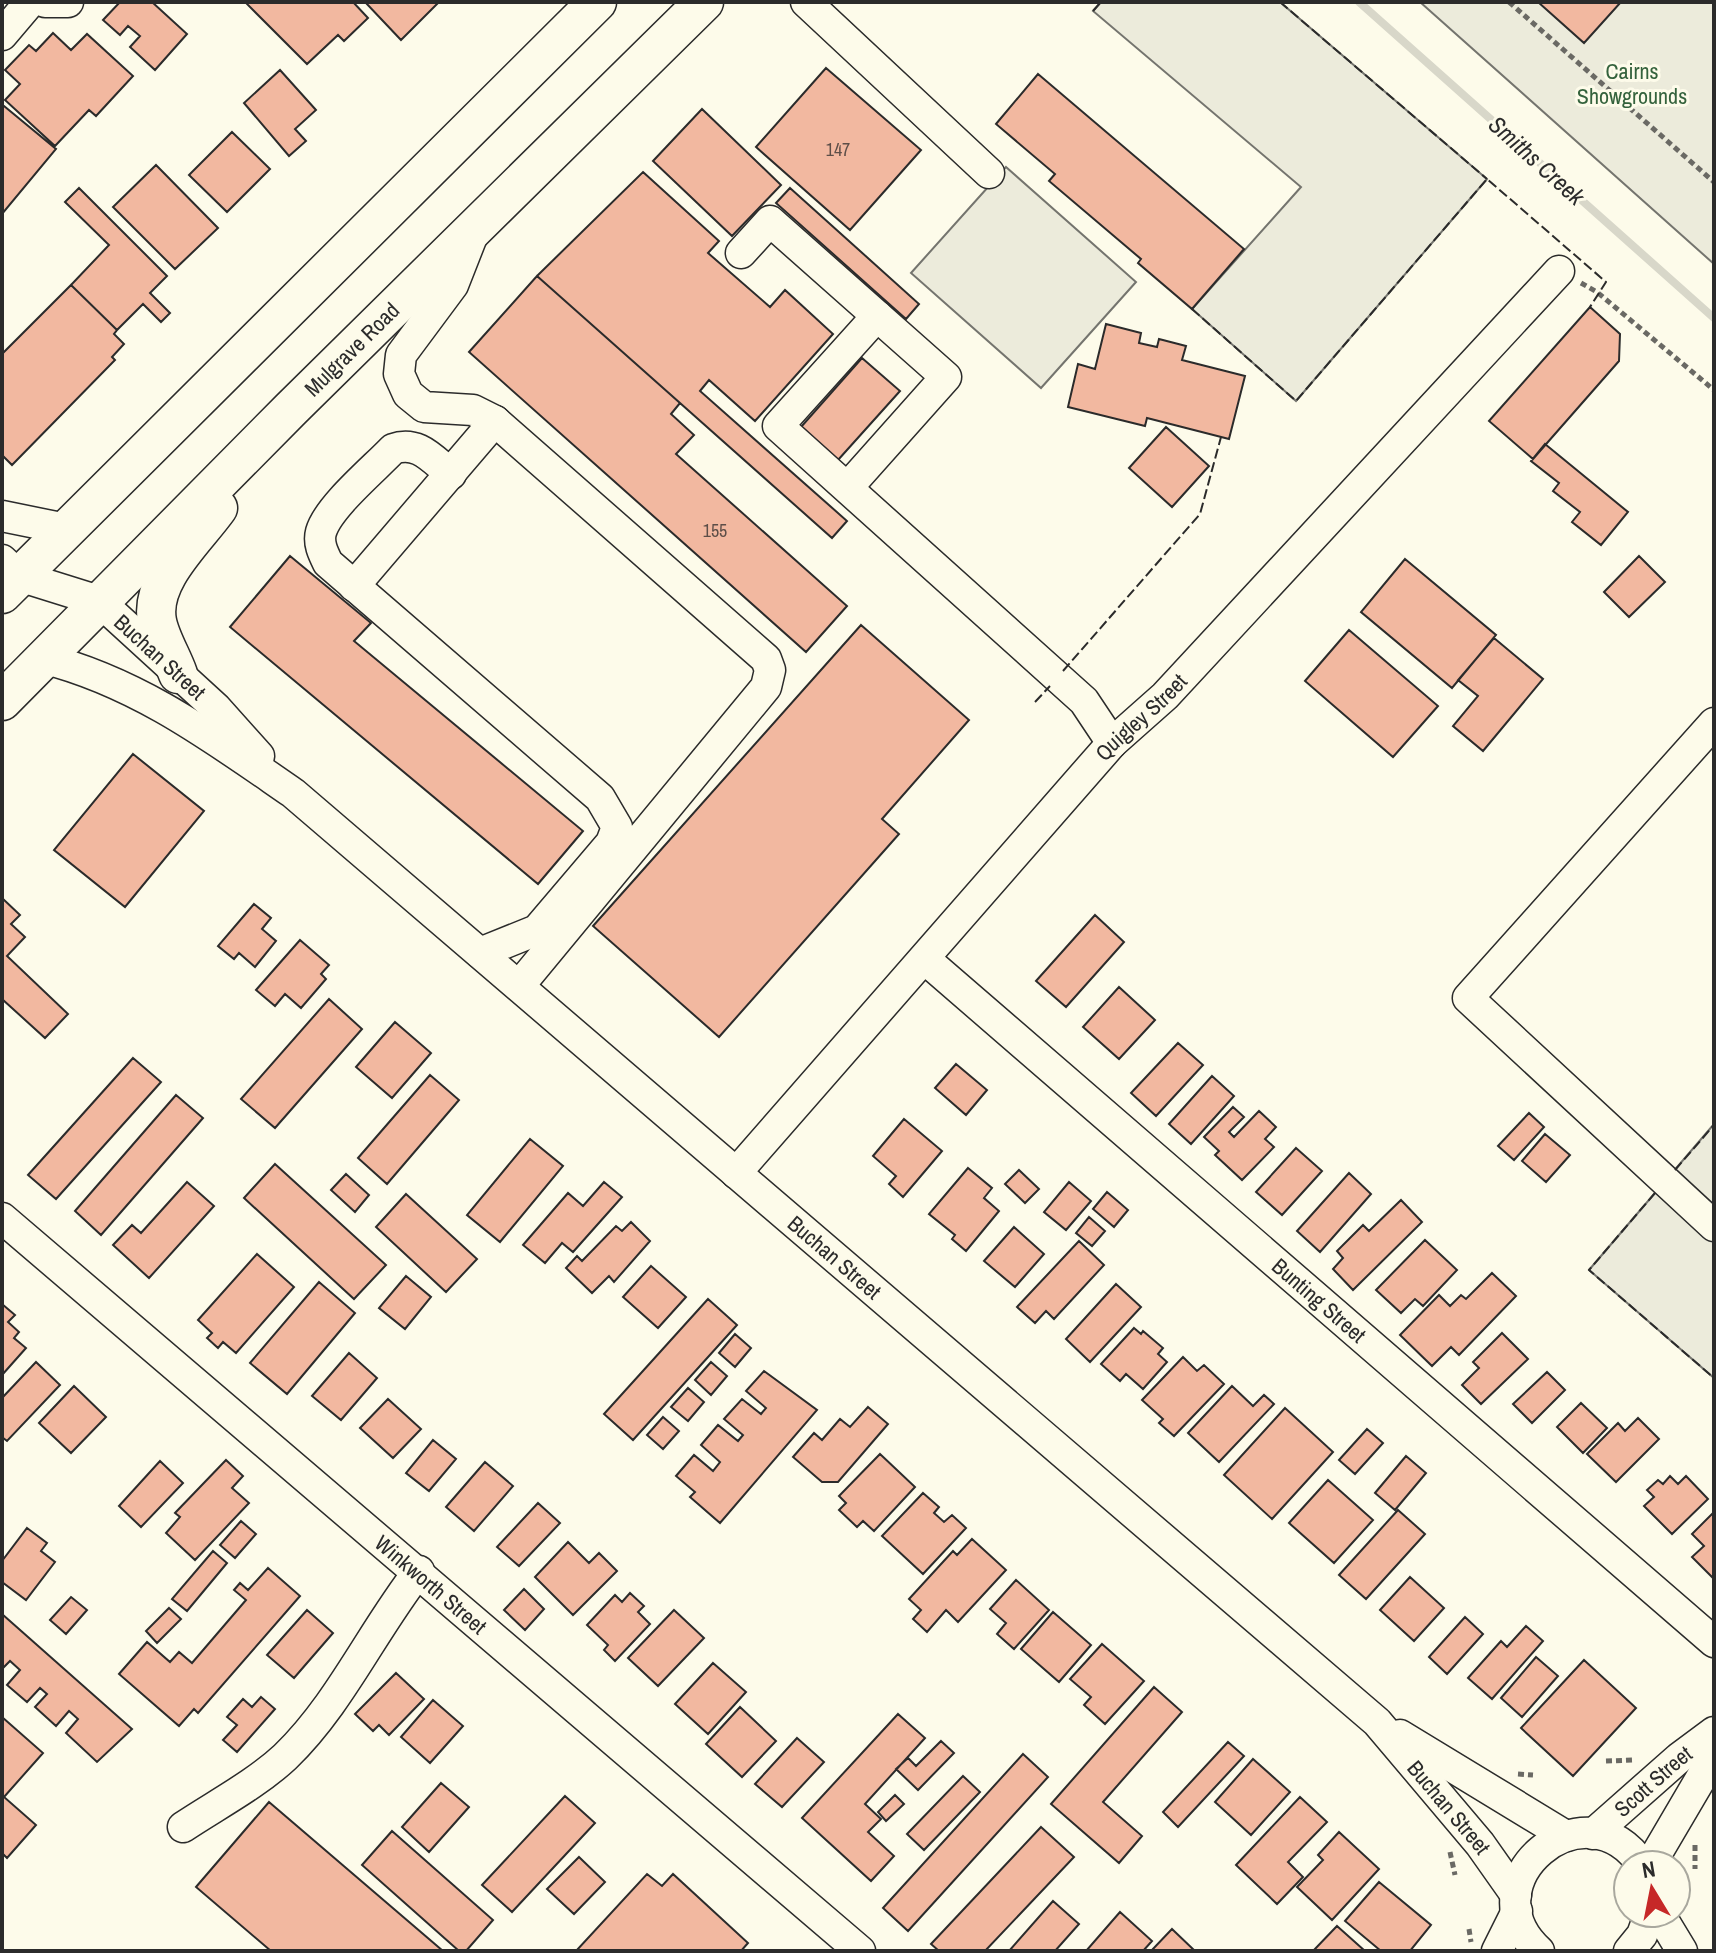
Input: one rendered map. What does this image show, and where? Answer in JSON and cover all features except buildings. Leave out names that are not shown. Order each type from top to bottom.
[{"type":"main road","points":[[8,577],[66,529],[597,2]]},
{"type":"main road","name":"Mulgrave Road","points":[[2,701],[291,409],[704,2]]},
{"type":"main road","points":[[178,674],[157,622],[156,603],[161,583],[291,409]]},
{"type":"street","points":[[2,35],[30,2]]},
{"type":"street","points":[[45,2],[68,2]]},
{"type":"street","points":[[806,2],[989,173]]},
{"type":"street","points":[[741,253],[770,221],[946,377],[848,487]]},
{"type":"street","points":[[475,228],[453,285],[409,340],[401,355],[399,374],[408,394],[424,407],[473,410],[495,421],[766,659],[770,670],[766,687],[519,986]]},
{"type":"street","name":"Quigley Street","points":[[736,1173],[926,960],[1112,743],[1165,696],[1559,271]]},
{"type":"street","points":[[877,316],[778,426],[1084,701],[1112,743]]},
{"type":"street","points":[[354,586],[495,421]]},
{"type":"street","points":[[451,474],[419,447],[405,444],[393,449],[334,511],[321,531],[321,548],[328,563],[610,809],[617,827],[611,843],[537,930],[517,942],[480,953]]},
{"type":"street","points":[[2,516],[66,529]]},
{"type":"street","name":"Buchan Street","points":[[8,577],[99,601],[216,708],[293,793]]},
{"type":"street","name":"Buchan Street","points":[[42,658],[116,682],[155,700],[293,793],[1377,1722],[1480,1844],[1517,1903],[1523,1930],[1539,1951]]},
{"type":"street","points":[[1714,723],[1468,998],[1714,1226]]},
{"type":"street","points":[[610,809],[645,817],[666,808]]},
{"type":"street","name":"Bunting Street","points":[[926,960],[1714,1642]]},
{"type":"street","name":"Winkworth Street","points":[[2,1218],[419,1571],[860,1951]]},
{"type":"street","points":[[183,1827],[283,1758],[321,1716],[385,1614],[419,1571]]},
{"type":"street","name":"Buchan Street","points":[[1377,1722],[1580,1835],[1627,1849]]},
{"type":"street","name":"Scott Street","points":[[1517,1903],[1522,1874],[1531,1859],[1545,1846],[1580,1835],[1714,1732]]},
{"type":"street","name":"Scott Street","points":[[1659,1849],[1714,1756]]},
{"type":"street","points":[[1497,1951],[1517,1903]]},
{"type":"street","points":[[1629,1951],[1644,1929]]},
{"type":"street","points":[[1669,1929],[1682,1951]]},
{"type":"path","points":[[1509,2],[1714,182]]},
{"type":"path","points":[[1559,271],[1597,292],[1714,390]]},
{"type":"green space","points":[[1101,2],[1280,2],[1487,179],[1296,401],[1192,309],[1301,187],[1093,11]]},
{"type":"green space","name":"Cairns Showgrounds","points":[[1420,2],[1714,2],[1714,264]]},
{"type":"green space","points":[[1006,167],[1136,282],[1041,388],[911,273]]},
{"type":"green space","points":[[1714,1124],[1714,1378],[1589,1270]]},
{"type":"waterway","name":"Smiths Creek","points":[[1359,2],[1714,318]]},
{"type":"fence","points":[[1093,11],[1101,2]]},
{"type":"fence","points":[[1280,2],[1487,179]]},
{"type":"fence","points":[[1192,309],[1296,401],[1487,179],[1606,282],[1590,307]]},
{"type":"fence","points":[[1063,671],[1200,514],[1221,437]]},
{"type":"fence","points":[[1035,702],[1050,686]]},
{"type":"fence","points":[[1675,1170],[1714,1125]]},
{"type":"fence","points":[[1655,1193],[1589,1270],[1714,1378]]}]
